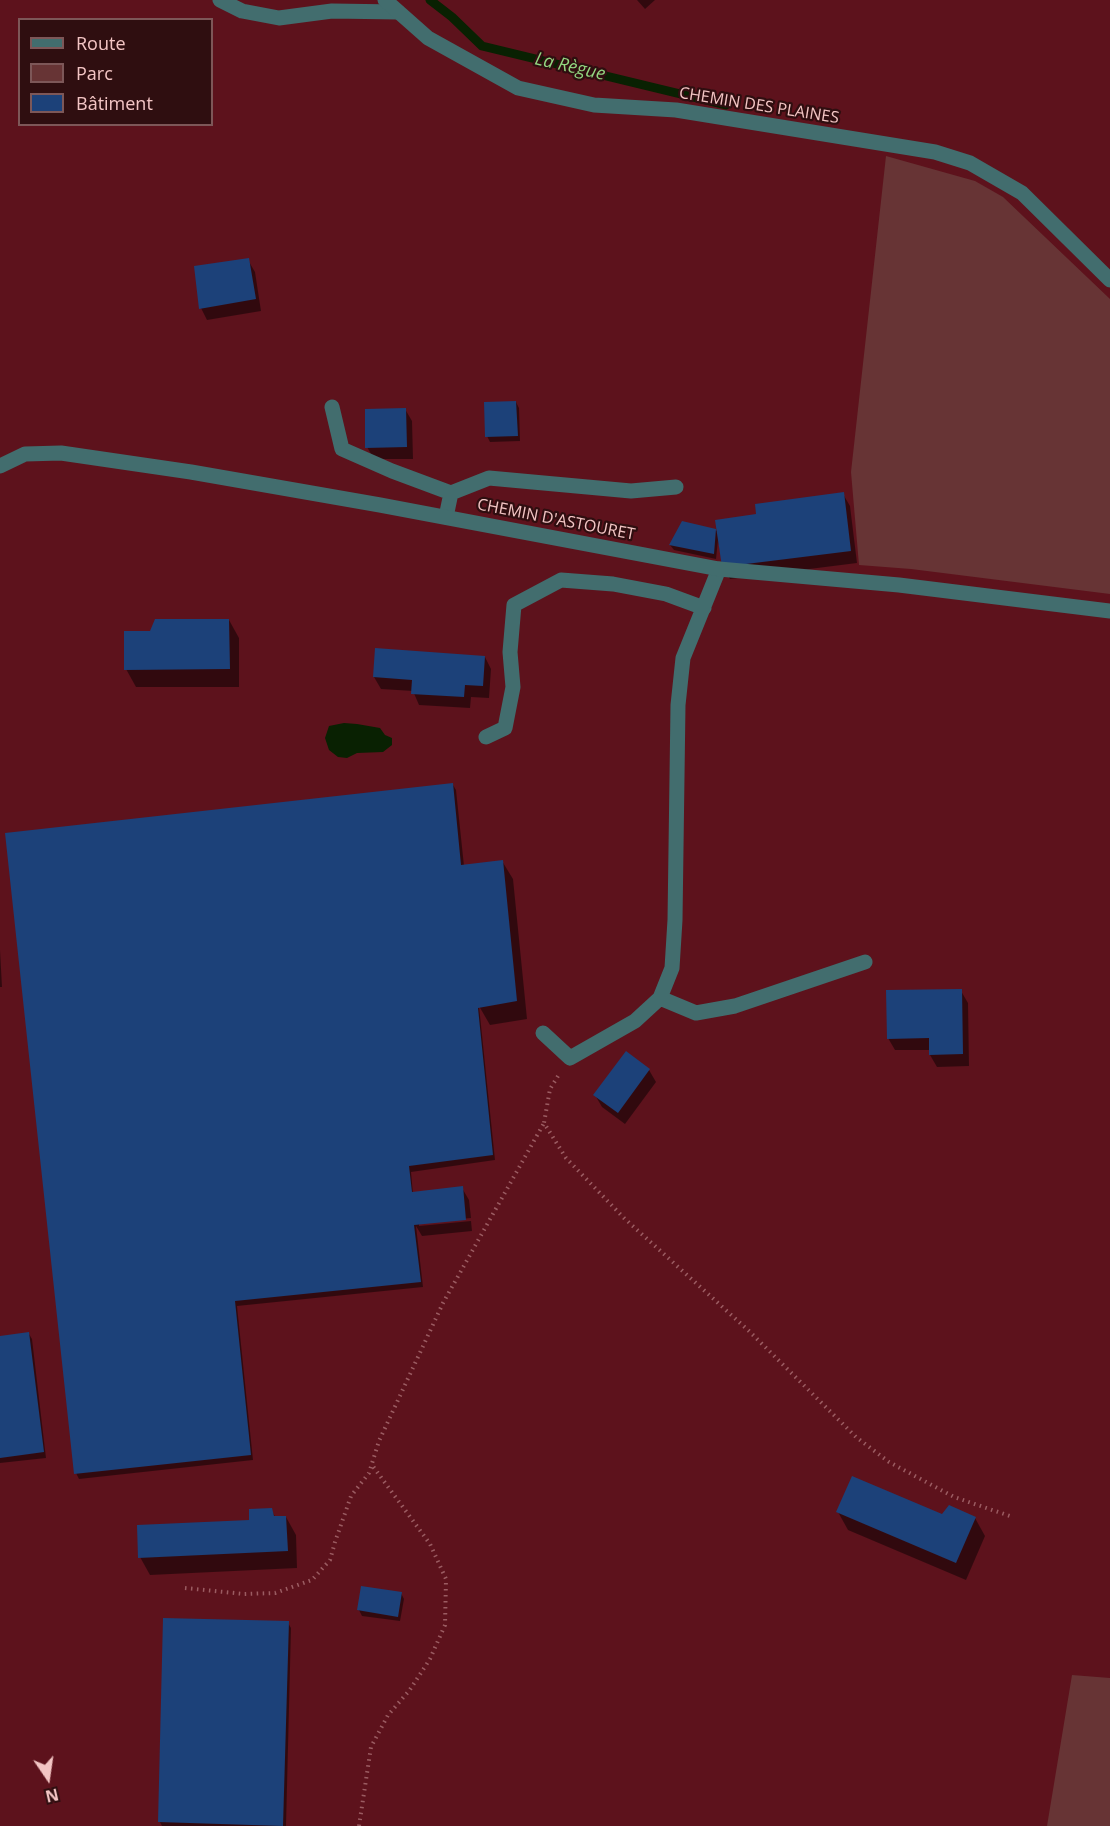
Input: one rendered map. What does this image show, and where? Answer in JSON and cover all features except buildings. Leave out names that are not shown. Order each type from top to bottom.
[{"type":"street","points":[[220,0],[242,11],[279,18],[333,11],[398,12]]},
{"type":"street","name":"CHEMIN DES PLAINES","points":[[385,0],[428,38],[518,88],[594,105],[676,110],[935,152],[970,163],[1022,193],[1110,280]]},
{"type":"street","points":[[332,407],[342,448],[451,494],[489,478],[631,491],[676,488]]},
{"type":"street","name":"CHEMIN D'ASTOURET","points":[[0,466],[25,454],[60,453],[191,472],[446,517],[719,569],[900,585],[1110,610]]},
{"type":"street","points":[[446,517],[451,494]]},
{"type":"street","points":[[543,1033],[570,1058],[635,1021],[660,998],[672,968],[675,920],[678,705],[683,658],[719,569]]},
{"type":"street","points":[[486,737],[505,728],[513,687],[510,652],[514,605],[561,580],[613,584],[666,594],[704,608]]},
{"type":"street","points":[[660,998],[696,1013],[735,1006],[866,962]]},
{"type":"path","points":[[185,1588],[244,1594],[275,1593],[312,1580],[330,1560],[351,1496],[369,1473],[379,1441],[443,1303],[544,1123],[550,1089],[570,1058]]},
{"type":"path","points":[[544,1123],[566,1158],[624,1218],[750,1331],[856,1437],[889,1462],[954,1497],[1010,1516]]},
{"type":"path","points":[[358,1826],[371,1747],[388,1715],[409,1691],[430,1659],[445,1625],[446,1579],[430,1544],[387,1488],[372,1464]]},
{"type":"green space","points":[[886,156],[975,181],[1003,197],[1110,299],[1110,594],[911,569],[859,565],[851,472]]},
{"type":"green space","points":[[1072,1675],[1110,1678],[1110,1826],[1047,1826]]},
{"type":"shaded area","points":[[344,723],[380,728],[385,735],[392,738],[392,745],[383,752],[357,753],[347,758],[338,757],[329,750],[325,738],[329,726]]},
{"type":"waterway","name":"La Règue","points":[[430,0],[452,17],[482,46],[726,105]]}]
